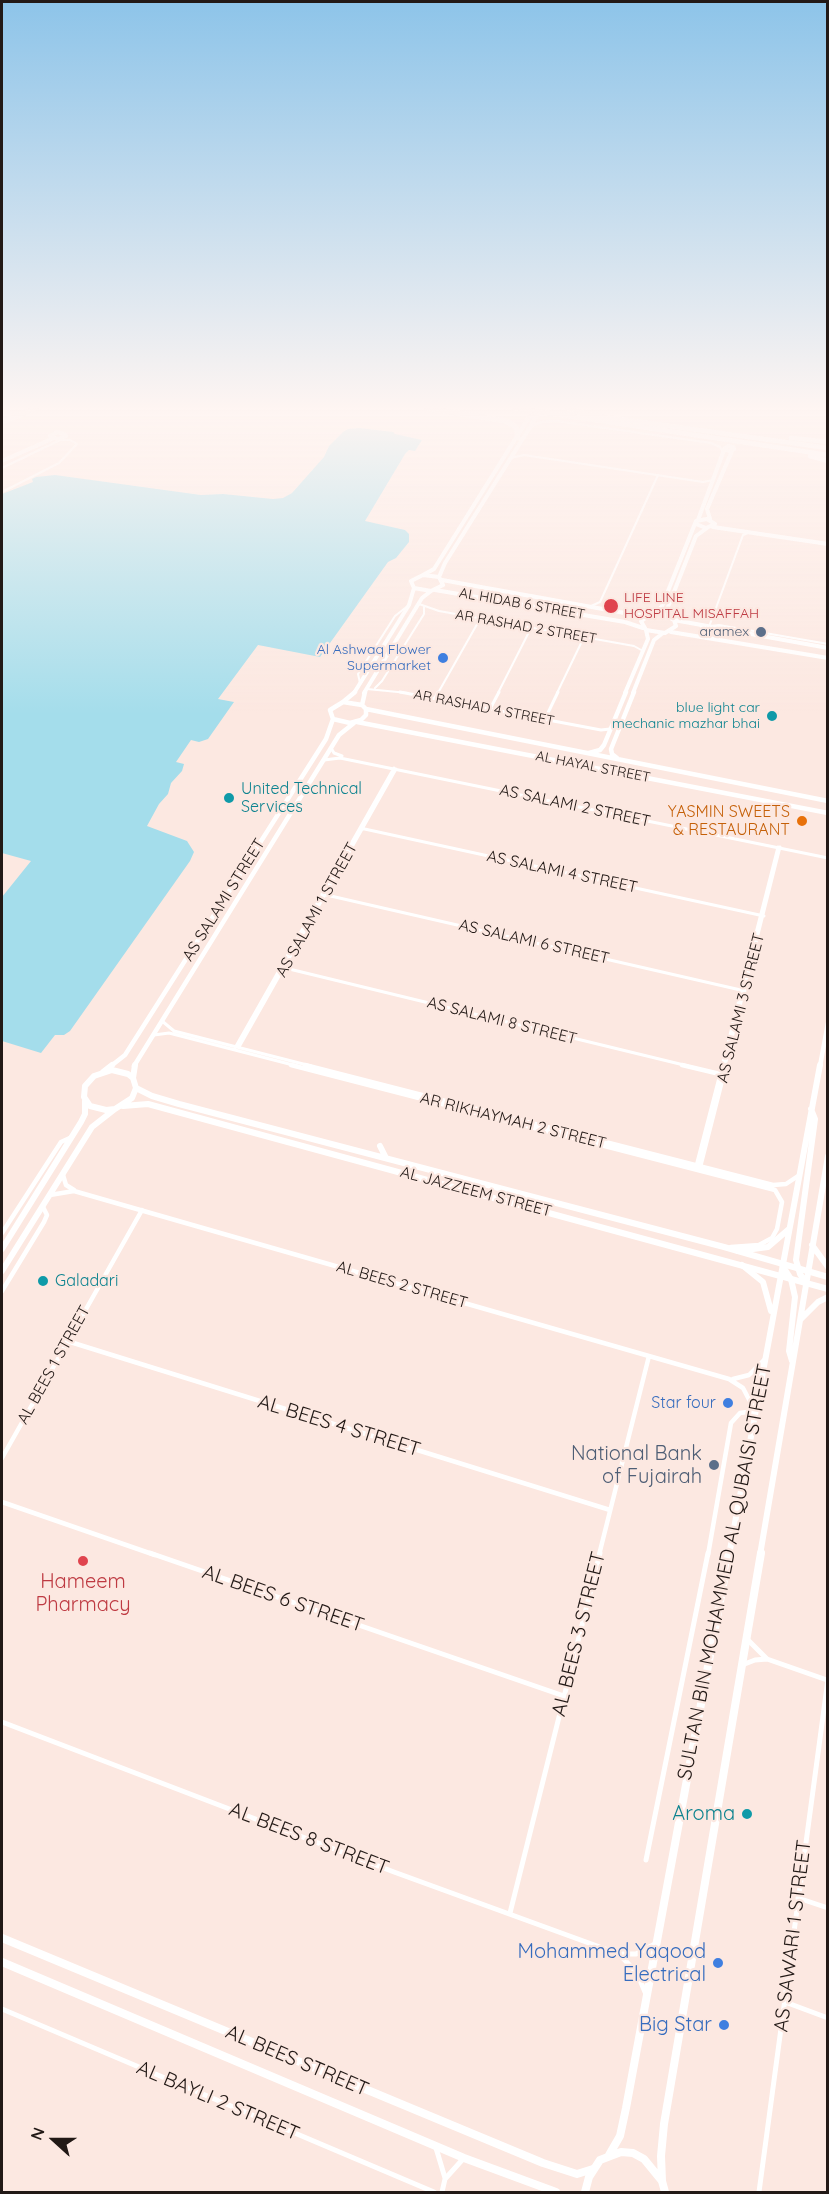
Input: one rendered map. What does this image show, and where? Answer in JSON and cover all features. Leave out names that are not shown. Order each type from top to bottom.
[{"type":"main road","points":[[712,521],[828,542]]},
{"type":"main road","points":[[653,614],[669,616],[674,620],[676,626],[667,632],[645,629],[641,621],[653,614]]},
{"type":"main road","points":[[528,759],[539,756]]},
{"type":"main road","name":"SULTAN BIN MOHAMMED AL QUBAISI STREET","points":[[662,2181],[661,2156],[664,2124],[806,1283]]},
{"type":"street","points":[[343,702],[360,683],[409,605],[414,588],[411,581],[434,569],[472,510]]},
{"type":"street","points":[[362,705],[361,700],[366,689],[419,604],[441,587],[445,563],[478,510]]},
{"type":"street","points":[[587,607],[600,602],[642,510]]},
{"type":"street","points":[[653,614],[662,606],[701,510]]},
{"type":"street","points":[[669,616],[668,607],[696,535],[714,525],[707,510]]},
{"type":"street","points":[[697,522],[712,521]]},
{"type":"street","points":[[697,522],[710,527],[828,542]]},
{"type":"street","points":[[736,529],[743,535]]},
{"type":"street","points":[[709,625],[713,620],[743,535],[751,531]]},
{"type":"street","name":"AL HIDAB 6 STREET","points":[[423,575],[587,607],[630,614],[653,614]]},
{"type":"street","name":"AL HIDAB 6 STREET","points":[[414,588],[625,622],[645,629]]},
{"type":"street","points":[[600,602],[605,610]]},
{"type":"street","name":"AR RASHAD 2 STREET","points":[[419,604],[424,608],[584,638],[634,646],[646,645]]},
{"type":"street","points":[[374,688],[382,681],[423,614],[424,608]]},
{"type":"street","points":[[423,614],[439,611]]},
{"type":"street","points":[[435,698],[480,619]]},
{"type":"street","points":[[674,620],[701,627],[828,646]]},
{"type":"street","points":[[713,620],[719,626]]},
{"type":"street","points":[[701,627],[719,626],[828,646]]},
{"type":"street","points":[[490,709],[531,628]]},
{"type":"street","points":[[582,753],[600,750],[606,741],[646,645],[648,638],[645,629]]},
{"type":"street","points":[[624,761],[611,753],[613,743],[654,640],[667,632],[828,658]]},
{"type":"street","points":[[545,719],[584,638]]},
{"type":"street","name":"AR RASHAD 2 STREET","points":[[634,646],[643,651]]},
{"type":"street","points":[[382,681],[383,686],[390,690]]},
{"type":"street","name":"AR RASHAD 4 STREET","points":[[366,689],[390,690],[601,730],[611,729]]},
{"type":"street","points":[[343,702],[362,705],[366,709]]},
{"type":"street","name":"AS SALAMI STREET","points":[[103,1072],[125,1055],[326,739],[333,719],[330,710],[343,702]]},
{"type":"street","name":"AS SALAMI STREET","points":[[133,1078],[135,1062],[323,760],[342,730],[366,715],[366,709]]},
{"type":"street","name":"AL HAYAL STREET","points":[[366,709],[828,801]]},
{"type":"street","name":"AL HAYAL STREET","points":[[333,719],[341,723],[356,722],[828,813]]},
{"type":"street","name":"AR RASHAD 4 STREET","points":[[601,730],[608,735]]},
{"type":"street","points":[[606,741],[609,744],[613,743]]},
{"type":"street","name":"AS SALAMI 2 STREET","points":[[331,748],[340,756],[828,857]]},
{"type":"street","name":"AS SALAMI 2 STREET","points":[[323,760],[339,758],[425,773],[828,857]]},
{"type":"street","points":[[590,766],[596,773]]},
{"type":"street","name":"AS SALAMI 1 STREET","points":[[237,1048],[395,768]]},
{"type":"street","name":"AS SALAMI 4 STREET","points":[[361,828],[762,915]]},
{"type":"street","name":"AS SALAMI 3 STREET","points":[[699,1167],[779,847]]},
{"type":"street","name":"AS SALAMI 6 STREET","points":[[324,895],[743,990]]},
{"type":"street","name":"AS SALAMI 8 STREET","points":[[282,968],[722,1074]]},
{"type":"street","name":"AR RIKHAYMAH 2 STREET","points":[[161,1020],[171,1030],[699,1167],[777,1192],[782,1199],[777,1229],[769,1240],[755,1246],[724,1247]]},
{"type":"street","name":"SULTAN BIN MOHAMMED AL QUBAISI STREET","points":[[609,2155],[620,2136],[790,1227],[810,1109],[828,1023]]},
{"type":"street","name":"AR RIKHAYMAH 2 STREET","points":[[151,1036],[167,1032],[237,1048]]},
{"type":"street","points":[[2,1249],[85,1114],[85,1086],[94,1076],[103,1072],[120,1071],[133,1078],[136,1088],[132,1098],[95,1123],[2,1271]]},
{"type":"street","name":"AL JAZZEEM STREET","points":[[136,1088],[152,1096],[179,1104],[724,1247],[828,1277]]},
{"type":"street","name":"AR RIKHAYMAH 2 STREET","points":[[409,1092],[661,1159],[776,1185],[786,1184],[798,1176]]},
{"type":"street","points":[[85,1101],[98,1109],[115,1109]]},
{"type":"street","name":"AL JAZZEEM STREET","points":[[123,1106],[148,1104],[828,1289]]},
{"type":"street","points":[[806,1283],[798,1269],[797,1245],[815,1119],[810,1109]]},
{"type":"street","points":[[2,1233],[60,1142],[72,1137]]},
{"type":"street","points":[[380,1146],[386,1158]]},
{"type":"street","name":"SULTAN BIN MOHAMMED AL QUBAISI STREET","points":[[806,1283],[828,1156]]},
{"type":"street","points":[[63,1173],[66,1185],[74,1191]]},
{"type":"street","name":"AL BEES 2 STREET","points":[[50,1195],[74,1191],[729,1379],[743,1388],[755,1411]]},
{"type":"street","points":[[2,1291],[45,1222],[46,1215],[42,1206]]},
{"type":"street","name":"AL BEES 1 STREET","points":[[2,1458],[142,1210]]},
{"type":"street","points":[[738,1251],[768,1247],[790,1227]]},
{"type":"street","points":[[812,1245],[828,1267]]},
{"type":"street","points":[[742,1265],[763,1282],[769,1295],[772,1317]]},
{"type":"street","points":[[782,1265],[791,1279],[795,1297],[789,1351],[793,1364]]},
{"type":"street","points":[[800,1320],[818,1302],[828,1297]]},
{"type":"street","name":"AL BEES 4 STREET","points":[[68,1341],[610,1510]]},
{"type":"street","name":"AL BEES 3 STREET","points":[[510,1913],[649,1356]]},
{"type":"street","points":[[729,1379],[740,1379],[749,1375],[765,1360]]},
{"type":"street","points":[[646,1860],[716,1519],[731,1423],[740,1413],[755,1411]]},
{"type":"street","name":"AL BEES 6 STREET","points":[[2,1502],[564,1696]]},
{"type":"street","points":[[747,1639],[767,1659]]},
{"type":"street","points":[[742,1666],[755,1660],[767,1659],[827,1680]]},
{"type":"street","name":"AS SAWARI 1 STREET","points":[[759,2193],[827,1680]]},
{"type":"street","name":"AL BEES 8 STREET","points":[[2,1722],[394,1872],[618,1954],[637,1973],[647,1996]]},
{"type":"street","points":[[798,1898],[828,1908]]},
{"type":"street","name":"AL BEES STREET","points":[[2,1938],[551,2166],[578,2174],[593,2169]]},
{"type":"street","points":[[618,1954],[636,1954],[656,1943]]},
{"type":"street","name":"AL BEES STREET","points":[[2,1962],[464,2158],[526,2179],[556,2193]]},
{"type":"street","points":[[784,2002],[828,2018]]},
{"type":"street","name":"AL BAYLI 2 STREET","points":[[2,2009],[434,2193]]},
{"type":"street","points":[[434,2145],[445,2179],[442,2193]]},
{"type":"street","points":[[585,2193],[593,2169],[609,2155],[621,2152],[633,2153],[654,2168],[662,2181],[665,2193]]},
{"type":"street","points":[[445,2179],[464,2158]]},
{"type":"water","points":[[2,510],[371,510],[365,521],[405,530],[409,534],[409,542],[396,558],[388,562],[320,657],[258,645],[218,699],[234,702],[208,739],[199,742],[191,740],[176,762],[184,764],[182,771],[171,783],[168,794],[159,804],[147,826],[187,841],[194,852],[190,861],[70,1031],[64,1035],[55,1035],[41,1053],[2,1041],[2,897],[31,861],[2,853]]},
{"type":"place","name":"LIFE LINE HOSPITAL MISAFFAH","points":[[611,606]]},
{"type":"place","name":"aramex","points":[[761,632]]},
{"type":"place","name":"Al Ashwaq Flower Supermarket","points":[[443,658]]},
{"type":"place","name":"blue light car mechanic mazhar bhai","points":[[772,716]]},
{"type":"place","name":"United Technical Services","points":[[229,798]]},
{"type":"place","name":"YASMIN SWEETS & RESTAURANT","points":[[802,821]]},
{"type":"place","name":"Galadari","points":[[43,1281]]},
{"type":"place","name":"Star four","points":[[728,1403]]},
{"type":"place","name":"National Bank of Fujairah","points":[[714,1465]]},
{"type":"place","name":"Hameem Pharmacy","points":[[83,1561]]},
{"type":"place","name":"Aroma","points":[[747,1814]]},
{"type":"place","name":"Mohammed Yaqood Electrical","points":[[718,1963]]},
{"type":"place","name":"Big Star","points":[[724,2025]]}]
